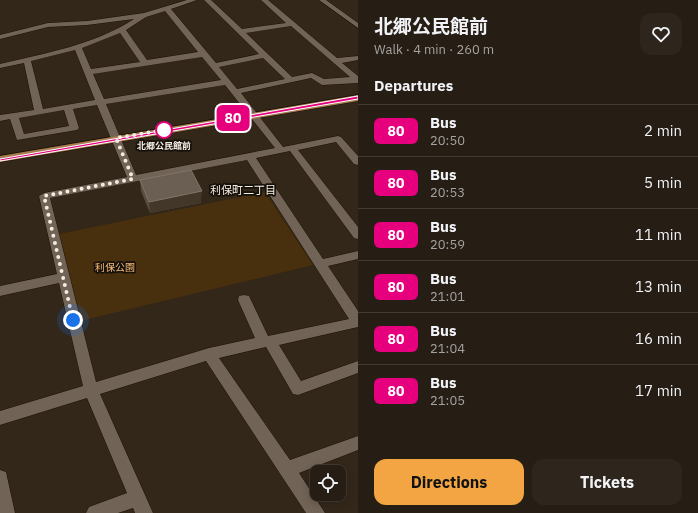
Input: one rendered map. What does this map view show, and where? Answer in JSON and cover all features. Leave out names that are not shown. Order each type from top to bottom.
[{"type":"main road","points":[[0,159],[116,138],[358,98]]},
{"type":"street","points":[[0,37],[48,25],[87,23],[145,15],[183,1],[194,0]]},
{"type":"street","points":[[207,0],[291,80]]},
{"type":"street","points":[[264,0],[357,79]]},
{"type":"street","points":[[322,0],[358,26]]},
{"type":"street","points":[[166,8],[254,115],[286,149],[358,235]]},
{"type":"street","points":[[0,66],[78,46],[122,30],[145,15]]},
{"type":"street","points":[[240,32],[292,24]]},
{"type":"street","points":[[122,30],[145,63]]},
{"type":"street","points":[[78,46],[133,179]]},
{"type":"street","points":[[88,72],[204,54]]},
{"type":"street","points":[[213,66],[265,55]]},
{"type":"street","points":[[336,61],[358,58]]},
{"type":"street","points":[[27,60],[39,112]]},
{"type":"street","points":[[235,92],[312,75],[322,82],[357,79]]},
{"type":"street","points":[[0,118],[227,82]]},
{"type":"street","points":[[14,116],[20,138],[74,128],[68,107]]},
{"type":"street","points":[[95,513],[140,506],[91,391],[62,278],[44,196],[338,139],[358,162]]},
{"type":"street","points":[[0,418],[91,391],[175,363],[267,341],[358,322],[250,156]]},
{"type":"street","points":[[320,264],[358,255]]},
{"type":"street","points":[[0,291],[62,278]]},
{"type":"street","points":[[244,300],[267,341],[298,389],[358,367]]},
{"type":"street","points":[[209,354],[316,513]]},
{"type":"street","points":[[286,470],[358,443]]},
{"type":"street","points":[[0,478],[6,513]]},
{"type":"green space","name":"利保公園","points":[[265,192],[313,265],[80,321],[59,234]]},
{"type":"building","points":[[191,170],[202,191],[149,202],[140,180]]},
{"type":"bus line","name":"80","points":[[0,159],[358,98]]},
{"type":"place","name":"北郷公民館前","points":[[164,130]]},
{"type":"district","name":"利保町二丁目","points":[[243,190]]},
{"type":"route","points":[[73,320],[44,196],[133,179],[116,138],[164,130]]}]
